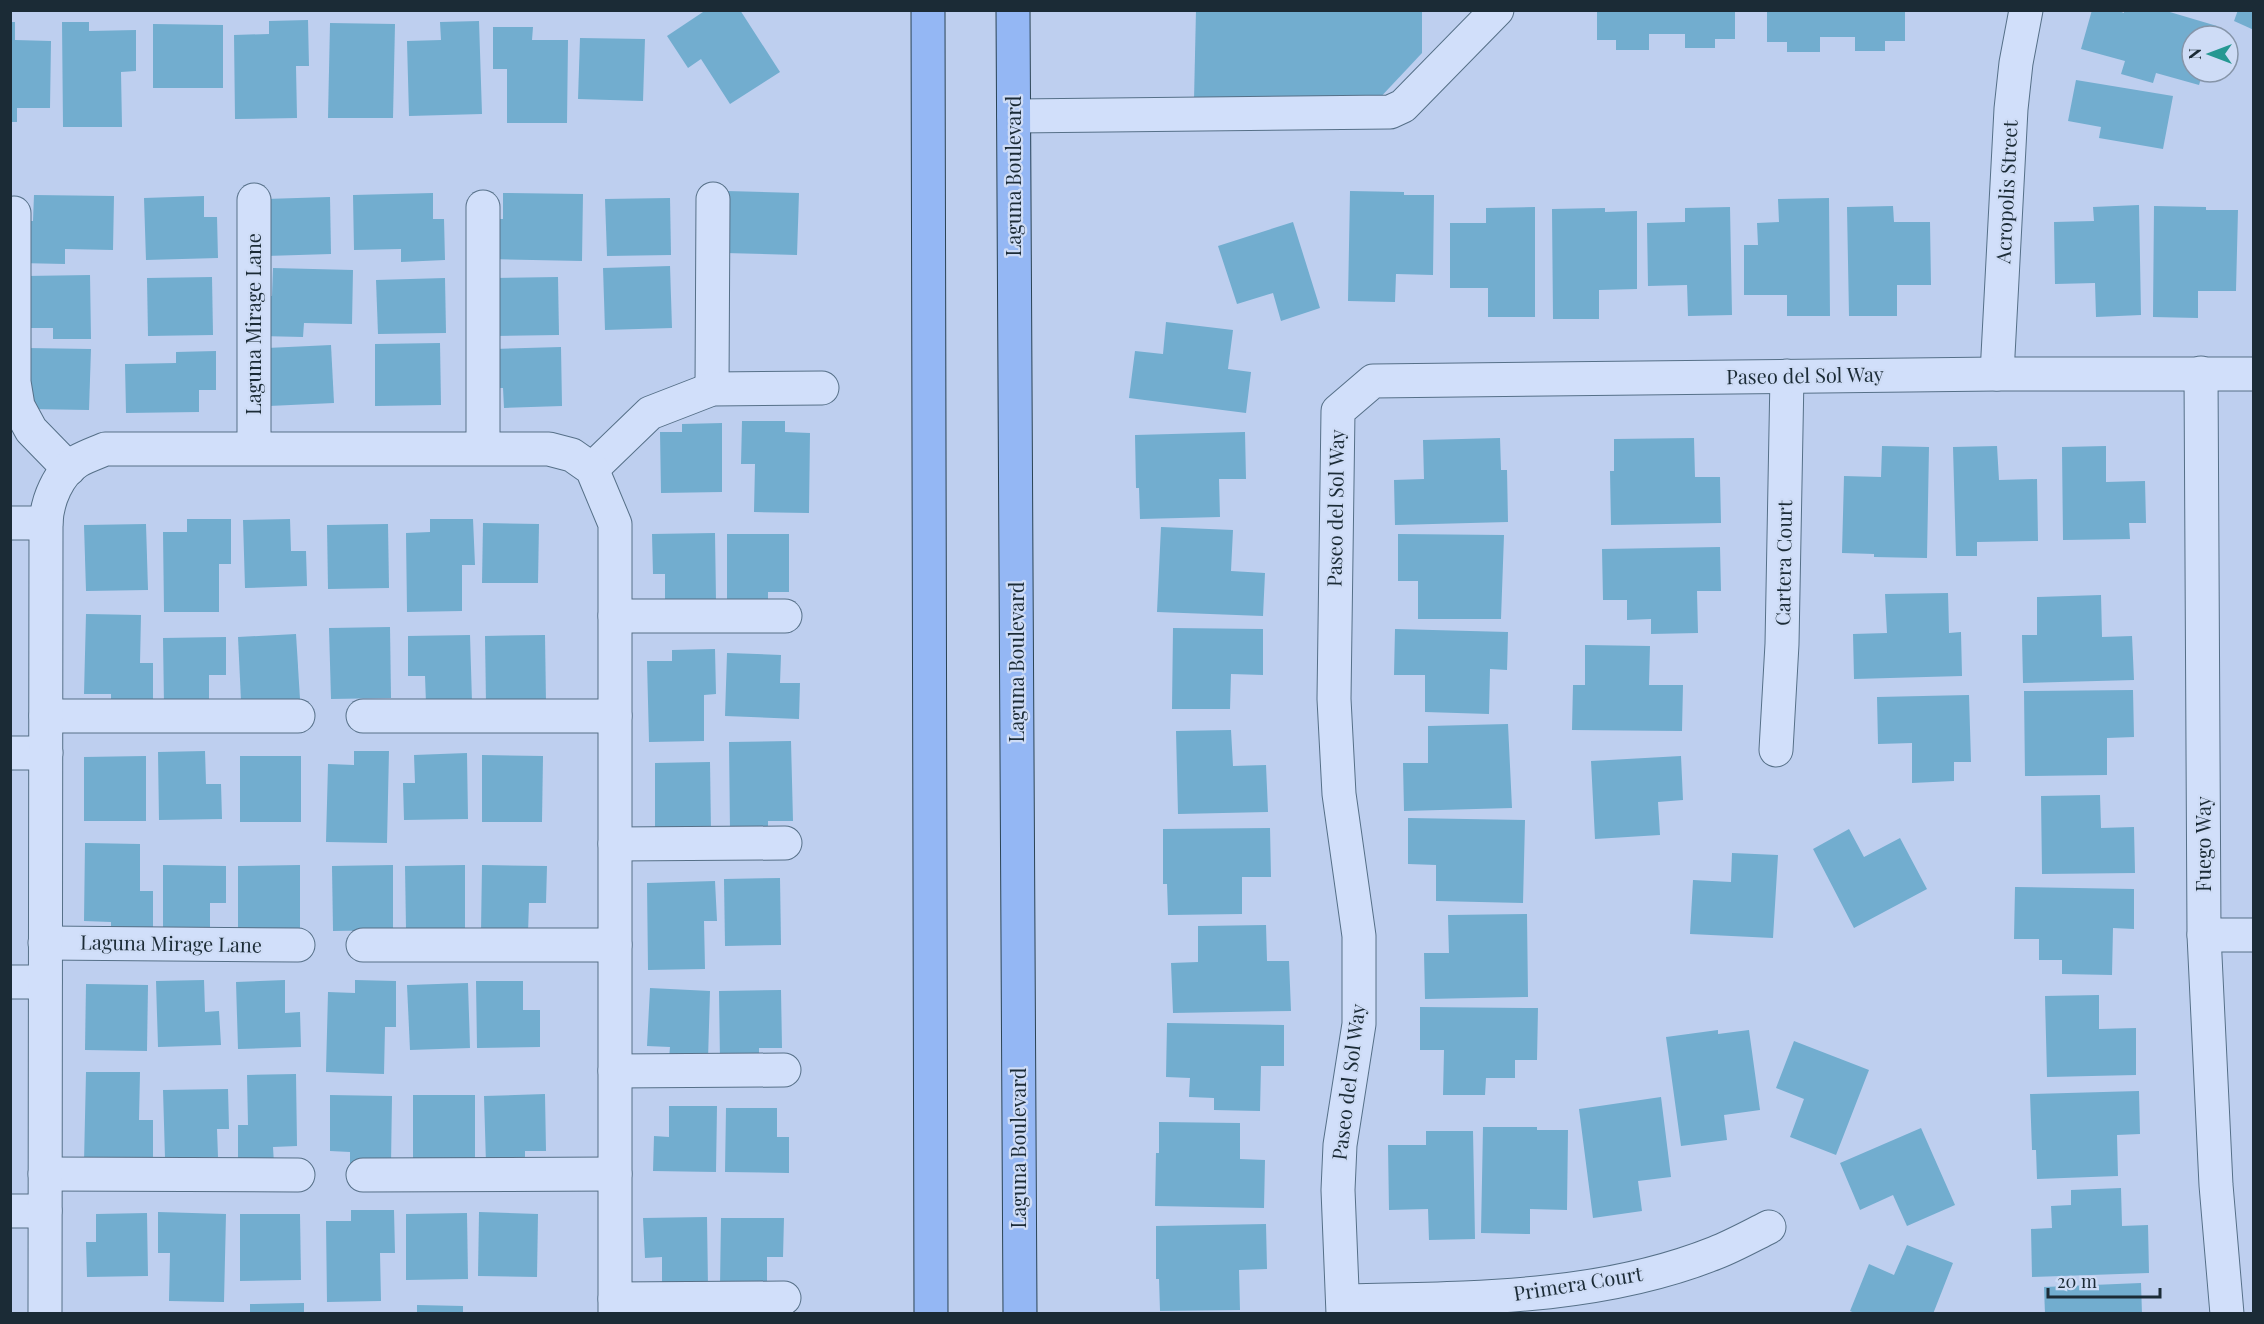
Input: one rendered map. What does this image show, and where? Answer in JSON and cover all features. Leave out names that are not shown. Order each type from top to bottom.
[{"type":"main road","points":[[927,10],[931,1314]]},
{"type":"main road","name":"Laguna Boulevard","points":[[1012,10],[1020,1314]]},
{"type":"street","points":[[1014,116],[1390,112],[1403,106],[1497,10]]},
{"type":"street","name":"Acropolis Street","points":[[1997,374],[2011,109],[2016,63],[2026,10]]},
{"type":"street","points":[[712,389],[713,199]]},
{"type":"street","name":"Laguna Mirage Lane","points":[[254,200],[254,448]]},
{"type":"street","points":[[483,207],[483,447]]},
{"type":"street","points":[[14,213],[12,295],[14,382],[18,406],[31,430],[69,469]]},
{"type":"street","name":"Fuego Way","points":[[2201,373],[2204,935],[2216,1185],[2227,1314]]},
{"type":"street","name":"Paseo del Sol Way","points":[[1343,1307],[1338,1191],[1340,1145],[1359,1024],[1359,936],[1339,794],[1334,699],[1338,411],[1373,381],[1997,374],[2253,374]]},
{"type":"street","name":"Cartera Court","points":[[1776,750],[1782,644],[1787,376]]},
{"type":"street","points":[[592,469],[650,413],[712,389],[822,388]]},
{"type":"street","points":[[45,1314],[46,512],[54,488],[69,469],[78,461],[105,449],[483,447],[549,449],[572,456],[592,469],[615,524],[615,1306],[784,1298]]},
{"type":"street","points":[[10,523],[46,523]]},
{"type":"street","points":[[615,616],[785,616]]},
{"type":"street","points":[[46,716],[298,716]]},
{"type":"street","points":[[363,716],[615,716]]},
{"type":"street","points":[[10,753],[46,753]]},
{"type":"street","points":[[615,844],[785,843]]},
{"type":"street","points":[[2204,935],[2253,935]]},
{"type":"street","name":"Laguna Mirage Lane","points":[[45,943],[298,945]]},
{"type":"street","points":[[363,945],[615,945]]},
{"type":"street","points":[[10,982],[45,982]]},
{"type":"street","points":[[615,1071],[784,1070]]},
{"type":"street","points":[[45,1174],[298,1175]]},
{"type":"street","points":[[363,1175],[615,1174]]},
{"type":"street","points":[[10,1211],[45,1211]]},
{"type":"street","name":"Primera Court","points":[[1343,1307],[1552,1292],[1672,1267],[1715,1253],[1768,1227]]},
{"type":"building","points":[[706,10],[740,10],[780,72],[730,104],[701,59],[688,68],[667,36]]},
{"type":"building","points":[[1196,10],[1422,10],[1422,53],[1376,102],[1194,100]]},
{"type":"building","points":[[1597,10],[1735,10],[1735,39],[1715,39],[1715,48],[1685,48],[1685,34],[1649,34],[1649,50],[1616,50],[1616,40],[1597,40]]},
{"type":"building","points":[[1767,10],[1905,10],[1905,41],[1885,41],[1885,51],[1855,51],[1855,37],[1820,37],[1820,52],[1787,52],[1787,42],[1767,42]]},
{"type":"building","points":[[2092,10],[2116,10],[2124,13],[2124,10],[2163,10],[2210,24],[2180,24],[2180,80],[2156,73],[2153,83],[2121,74],[2125,61],[2081,49]]},
{"type":"building","points":[[2238,10],[2254,10],[2254,30],[2234,21]]},
{"type":"building","points":[[308,20],[309,66],[296,66],[297,118],[235,119],[234,35],[269,34],[269,21]]},
{"type":"building","points":[[479,21],[482,114],[409,116],[407,41],[441,40],[440,22]]},
{"type":"building","points":[[10,22],[15,22],[15,40],[51,41],[50,108],[17,108],[17,122],[10,122]]},
{"type":"building","points":[[62,22],[89,22],[89,31],[136,30],[136,71],[121,72],[122,127],[63,127]]},
{"type":"building","points":[[330,23],[395,24],[393,118],[328,118]]},
{"type":"building","points":[[153,24],[223,25],[223,88],[153,88]]},
{"type":"building","points":[[493,27],[533,27],[532,40],[568,40],[567,123],[507,123],[507,69],[493,69]]},
{"type":"building","points":[[580,38],[645,39],[643,101],[578,99]]},
{"type":"building","points":[[2076,80],[2173,96],[2163,149],[2099,138],[2101,127],[2068,121]]},
{"type":"building","points":[[727,191],[799,193],[797,255],[725,253]]},
{"type":"building","points":[[1350,191],[1434,195],[1433,275],[1396,274],[1395,302],[1348,301]]},
{"type":"building","points":[[433,193],[433,219],[444,219],[445,260],[401,262],[401,249],[354,250],[353,195]]},
{"type":"building","points":[[503,193],[583,194],[582,261],[490,259],[491,219],[503,219]]},
{"type":"building","points":[[34,195],[114,196],[113,250],[65,249],[65,264],[19,263],[21,221],[33,221]]},
{"type":"building","points":[[204,196],[204,217],[217,217],[218,258],[146,260],[144,198]]},
{"type":"building","points":[[330,197],[331,254],[266,256],[265,199]]},
{"type":"building","points":[[670,198],[671,255],[607,256],[605,199]]},
{"type":"building","points":[[1829,198],[1830,316],[1787,316],[1787,295],[1744,295],[1744,245],[1758,245],[1757,223],[1779,222],[1778,199]]},
{"type":"building","points":[[2139,205],[2141,315],[2096,317],[2095,283],[2055,284],[2054,222],[2094,221],[2093,207]]},
{"type":"building","points":[[1893,206],[1894,222],[1930,222],[1931,285],[1897,285],[1897,316],[1849,316],[1847,207]]},
{"type":"building","points":[[2154,206],[2238,210],[2236,291],[2198,291],[2198,318],[2153,317]]},
{"type":"building","points":[[1535,207],[1535,317],[1488,317],[1488,288],[1450,288],[1450,223],[1486,223],[1486,208]]},
{"type":"building","points":[[1730,207],[1732,315],[1688,316],[1687,285],[1648,286],[1647,223],[1685,222],[1685,208]]},
{"type":"building","points":[[1605,208],[1605,212],[1637,211],[1637,289],[1599,290],[1599,319],[1553,319],[1552,209]]},
{"type":"building","points":[[1293,222],[1320,308],[1281,321],[1273,293],[1237,304],[1218,246]]},
{"type":"building","points":[[670,266],[672,328],[605,330],[603,268]]},
{"type":"building","points":[[273,268],[353,270],[352,324],[304,323],[303,337],[260,336],[261,296],[272,296]]},
{"type":"building","points":[[90,275],[91,339],[53,339],[53,328],[26,328],[26,276]]},
{"type":"building","points":[[212,277],[213,335],[148,336],[147,278]]},
{"type":"building","points":[[558,277],[559,335],[496,336],[495,278]]},
{"type":"building","points":[[445,278],[446,333],[378,334],[376,280]]},
{"type":"building","points":[[1166,322],[1233,330],[1228,369],[1251,372],[1246,413],[1129,398],[1135,351],[1163,354]]},
{"type":"building","points":[[440,343],[441,405],[375,406],[375,344]]},
{"type":"building","points":[[331,345],[334,403],[269,406],[267,348]]},
{"type":"building","points":[[561,347],[562,406],[504,408],[503,388],[495,388],[494,349]]},
{"type":"building","points":[[27,348],[91,349],[89,410],[26,409]]},
{"type":"building","points":[[216,351],[216,390],[199,390],[199,412],[126,413],[125,364],[176,363],[176,352]]},
{"type":"building","points":[[742,421],[785,421],[785,432],[810,433],[809,513],[754,512],[755,464],[741,464]]},
{"type":"building","points":[[722,423],[722,492],[661,493],[660,432],[682,432],[682,424]]},
{"type":"building","points":[[1245,432],[1246,479],[1219,479],[1220,517],[1140,519],[1139,488],[1136,488],[1135,435]]},
{"type":"building","points":[[1500,438],[1501,470],[1507,470],[1508,522],[1395,525],[1394,480],[1424,479],[1423,440]]},
{"type":"building","points":[[1694,438],[1695,477],[1720,477],[1721,523],[1611,525],[1610,471],[1614,471],[1614,439]]},
{"type":"building","points":[[1882,446],[1929,447],[1927,558],[1874,557],[1874,554],[1842,553],[1844,476],[1881,477]]},
{"type":"building","points":[[1997,446],[1999,480],[2037,479],[2038,541],[1977,542],[1977,556],[1956,556],[1953,447]]},
{"type":"building","points":[[2106,446],[2106,482],[2145,481],[2146,523],[2129,523],[2130,539],[2063,540],[2062,447]]},
{"type":"building","points":[[187,519],[231,519],[231,564],[219,564],[219,612],[164,612],[163,532],[187,532]]},
{"type":"building","points":[[290,519],[291,551],[306,551],[307,586],[245,588],[243,520]]},
{"type":"building","points":[[430,519],[473,519],[475,565],[462,565],[462,611],[407,612],[406,533],[430,532]]},
{"type":"building","points":[[483,523],[539,524],[538,583],[482,583]]},
{"type":"building","points":[[146,524],[148,590],[86,591],[84,525]]},
{"type":"building","points":[[388,524],[389,588],[328,589],[327,525]]},
{"type":"building","points":[[1161,527],[1233,530],[1231,571],[1265,573],[1263,616],[1157,612]]},
{"type":"building","points":[[715,533],[716,601],[665,601],[665,574],[653,574],[652,534]]},
{"type":"building","points":[[727,534],[789,534],[789,592],[768,592],[768,604],[727,604]]},
{"type":"building","points":[[1398,534],[1504,535],[1501,619],[1418,619],[1418,581],[1398,581]]},
{"type":"building","points":[[1720,547],[1721,591],[1697,591],[1698,633],[1651,634],[1651,619],[1627,620],[1627,600],[1603,600],[1602,549]]},
{"type":"building","points":[[1948,593],[1949,633],[1961,632],[1962,676],[1854,679],[1853,634],[1887,633],[1885,594]]},
{"type":"building","points":[[2101,595],[2102,637],[2132,636],[2134,680],[2023,683],[2022,635],[2037,635],[2037,597]]},
{"type":"building","points":[[86,614],[141,615],[140,663],[153,663],[153,706],[111,705],[111,694],[84,694]]},
{"type":"building","points":[[390,627],[391,698],[331,699],[329,628]]},
{"type":"building","points":[[1173,628],[1263,629],[1263,675],[1231,674],[1230,709],[1172,709]]},
{"type":"building","points":[[1395,629],[1508,632],[1507,670],[1490,669],[1489,714],[1425,712],[1425,675],[1394,675]]},
{"type":"building","points":[[296,634],[300,699],[241,701],[238,637]]},
{"type":"building","points":[[470,635],[472,702],[426,703],[425,676],[408,676],[408,636]]},
{"type":"building","points":[[545,635],[546,703],[486,704],[485,636]]},
{"type":"building","points":[[226,637],[226,675],[209,675],[209,704],[164,705],[163,638]]},
{"type":"building","points":[[1585,645],[1650,646],[1649,685],[1683,685],[1682,731],[1572,730],[1573,685],[1585,685]]},
{"type":"building","points":[[715,649],[716,694],[704,695],[704,741],[649,742],[647,661],[672,661],[672,650]]},
{"type":"building","points":[[727,653],[781,655],[780,683],[800,683],[799,719],[725,716]]},
{"type":"building","points":[[2133,690],[2134,737],[2107,738],[2107,775],[2025,776],[2024,691]]},
{"type":"building","points":[[1969,695],[1971,762],[1954,762],[1954,781],[1912,783],[1912,743],[1878,744],[1877,697]]},
{"type":"building","points":[[1508,724],[1512,808],[1404,811],[1403,763],[1428,763],[1428,726]]},
{"type":"building","points":[[1231,730],[1233,766],[1266,765],[1268,812],[1178,814],[1176,731]]},
{"type":"building","points":[[791,741],[793,821],[768,821],[768,831],[730,832],[729,742]]},
{"type":"building","points":[[205,751],[206,784],[221,784],[222,819],[159,820],[158,752]]},
{"type":"building","points":[[354,751],[389,751],[387,843],[326,842],[328,764],[354,765]]},
{"type":"building","points":[[467,753],[468,819],[404,820],[403,783],[415,783],[414,755]]},
{"type":"building","points":[[482,755],[543,756],[542,822],[482,822]]},
{"type":"building","points":[[146,756],[146,821],[84,821],[84,757]]},
{"type":"building","points":[[240,756],[301,756],[301,822],[240,822]]},
{"type":"building","points":[[1681,756],[1683,800],[1658,802],[1660,835],[1595,839],[1591,761]]},
{"type":"building","points":[[710,762],[711,832],[655,833],[655,763]]},
{"type":"building","points":[[2100,795],[2101,828],[2134,827],[2135,873],[2042,874],[2041,796]]},
{"type":"building","points":[[1408,818],[1525,820],[1523,903],[1436,901],[1436,865],[1408,864]]},
{"type":"building","points":[[1270,828],[1271,877],[1242,877],[1242,914],[1168,915],[1167,884],[1163,884],[1163,829]]},
{"type":"building","points":[[1849,829],[1864,857],[1900,838],[1927,889],[1854,928],[1813,849]]},
{"type":"building","points":[[85,843],[140,844],[140,891],[153,891],[153,935],[111,934],[111,922],[84,921]]},
{"type":"building","points":[[1732,853],[1778,855],[1773,938],[1690,934],[1693,880],[1731,882]]},
{"type":"building","points":[[163,865],[226,866],[226,903],[210,903],[210,933],[163,932]]},
{"type":"building","points":[[300,865],[300,930],[238,931],[238,866]]},
{"type":"building","points":[[393,865],[393,930],[333,931],[332,866]]},
{"type":"building","points":[[465,865],[465,929],[406,930],[405,866]]},
{"type":"building","points":[[482,865],[547,866],[546,903],[529,903],[528,933],[481,932]]},
{"type":"building","points":[[780,878],[781,945],[725,946],[724,879]]},
{"type":"building","points":[[715,881],[717,921],[704,921],[705,969],[648,970],[647,883]]},
{"type":"building","points":[[2015,887],[2134,889],[2134,929],[2113,928],[2112,975],[2062,974],[2062,960],[2039,960],[2039,939],[2014,939]]},
{"type":"building","points":[[1527,914],[1528,997],[1425,999],[1424,953],[1449,953],[1448,915]]},
{"type":"building","points":[[1266,925],[1267,961],[1289,961],[1291,1011],[1173,1013],[1171,963],[1198,962],[1198,926]]},
{"type":"building","points":[[204,980],[205,1012],[219,1011],[221,1045],[158,1047],[156,981]]},
{"type":"building","points":[[285,980],[285,1013],[300,1012],[301,1047],[238,1049],[236,982]]},
{"type":"building","points":[[355,980],[396,981],[396,1027],[385,1027],[384,1074],[326,1072],[328,992],[355,993]]},
{"type":"building","points":[[476,981],[523,981],[523,1010],[540,1010],[540,1047],[477,1048]]},
{"type":"building","points":[[468,983],[470,1048],[410,1050],[407,985]]},
{"type":"building","points":[[86,984],[148,985],[147,1051],[85,1050]]},
{"type":"building","points":[[650,988],[710,991],[708,1060],[669,1059],[670,1047],[647,1046]]},
{"type":"building","points":[[781,990],[782,1048],[759,1048],[759,1061],[720,1061],[719,991]]},
{"type":"building","points":[[2099,995],[2099,1029],[2136,1028],[2136,1075],[2047,1077],[2045,996]]},
{"type":"building","points":[[1420,1007],[1538,1008],[1537,1060],[1515,1060],[1515,1078],[1486,1078],[1485,1095],[1443,1095],[1444,1050],[1420,1050]]},
{"type":"building","points":[[1167,1023],[1284,1025],[1284,1066],[1261,1066],[1260,1111],[1214,1110],[1214,1098],[1189,1097],[1190,1078],[1166,1077]]},
{"type":"building","points":[[1718,1030],[1718,1034],[1749,1030],[1760,1110],[1724,1115],[1727,1140],[1681,1146],[1666,1037]]},
{"type":"building","points":[[1794,1041],[1869,1070],[1836,1155],[1790,1137],[1804,1099],[1776,1088]]},
{"type":"building","points":[[86,1072],[140,1072],[139,1120],[153,1120],[153,1163],[84,1162]]},
{"type":"building","points":[[296,1074],[297,1146],[273,1147],[274,1164],[238,1165],[238,1125],[248,1125],[247,1075]]},
{"type":"building","points":[[228,1089],[229,1129],[217,1129],[218,1157],[165,1158],[163,1090]]},
{"type":"building","points":[[2139,1091],[2140,1134],[2117,1135],[2118,1176],[2037,1179],[2036,1150],[2032,1150],[2030,1094]]},
{"type":"building","points":[[545,1094],[546,1151],[525,1151],[525,1163],[486,1164],[484,1096]]},
{"type":"building","points":[[330,1095],[392,1096],[391,1165],[350,1164],[350,1152],[330,1151]]},
{"type":"building","points":[[413,1095],[475,1095],[475,1159],[413,1158]]},
{"type":"building","points":[[1661,1097],[1671,1177],[1638,1181],[1642,1211],[1593,1218],[1579,1109]]},
{"type":"building","points":[[669,1106],[717,1106],[716,1172],[653,1171],[654,1136],[669,1137]]},
{"type":"building","points":[[726,1108],[777,1108],[777,1137],[789,1137],[789,1173],[725,1172]]},
{"type":"building","points":[[1159,1122],[1240,1123],[1240,1159],[1265,1160],[1264,1208],[1155,1206]]},
{"type":"building","points":[[1483,1127],[1537,1127],[1537,1130],[1568,1130],[1567,1210],[1530,1209],[1530,1234],[1481,1233]]},
{"type":"building","points":[[1921,1128],[1955,1205],[1907,1226],[1893,1195],[1860,1210],[1840,1163]]},
{"type":"building","points":[[1426,1131],[1473,1131],[1475,1239],[1429,1240],[1428,1209],[1389,1210],[1388,1145],[1426,1145]]},
{"type":"building","points":[[2121,1188],[2122,1226],[2148,1225],[2149,1273],[2032,1277],[2031,1229],[2052,1228],[2051,1206],[2071,1205],[2071,1190]]},
{"type":"building","points":[[351,1210],[394,1210],[395,1253],[380,1253],[381,1301],[327,1302],[326,1221],[351,1221]]},
{"type":"building","points":[[158,1212],[226,1214],[224,1302],[169,1301],[170,1253],[158,1253]]},
{"type":"building","points":[[479,1212],[538,1214],[537,1277],[478,1276]]},
{"type":"building","points":[[147,1213],[148,1276],[87,1277],[86,1242],[96,1242],[96,1214]]},
{"type":"building","points":[[467,1213],[468,1279],[406,1280],[406,1214]]},
{"type":"building","points":[[240,1214],[300,1214],[301,1280],[240,1281]]},
{"type":"building","points":[[707,1217],[708,1287],[662,1288],[662,1257],[645,1258],[643,1218]]},
{"type":"building","points":[[721,1218],[784,1218],[783,1257],[767,1257],[767,1288],[720,1287]]},
{"type":"building","points":[[1266,1224],[1267,1269],[1239,1270],[1240,1310],[1160,1311],[1159,1279],[1156,1279],[1156,1226]]},
{"type":"building","points":[[1907,1245],[1953,1263],[1933,1314],[1857,1314],[1850,1311],[1869,1264],[1894,1275]]},
{"type":"building","points":[[2141,1283],[2142,1314],[2045,1314],[2044,1287]]},
{"type":"building","points":[[304,1303],[304,1314],[250,1314],[250,1304]]},
{"type":"building","points":[[417,1305],[463,1306],[463,1314],[417,1314]]}]
